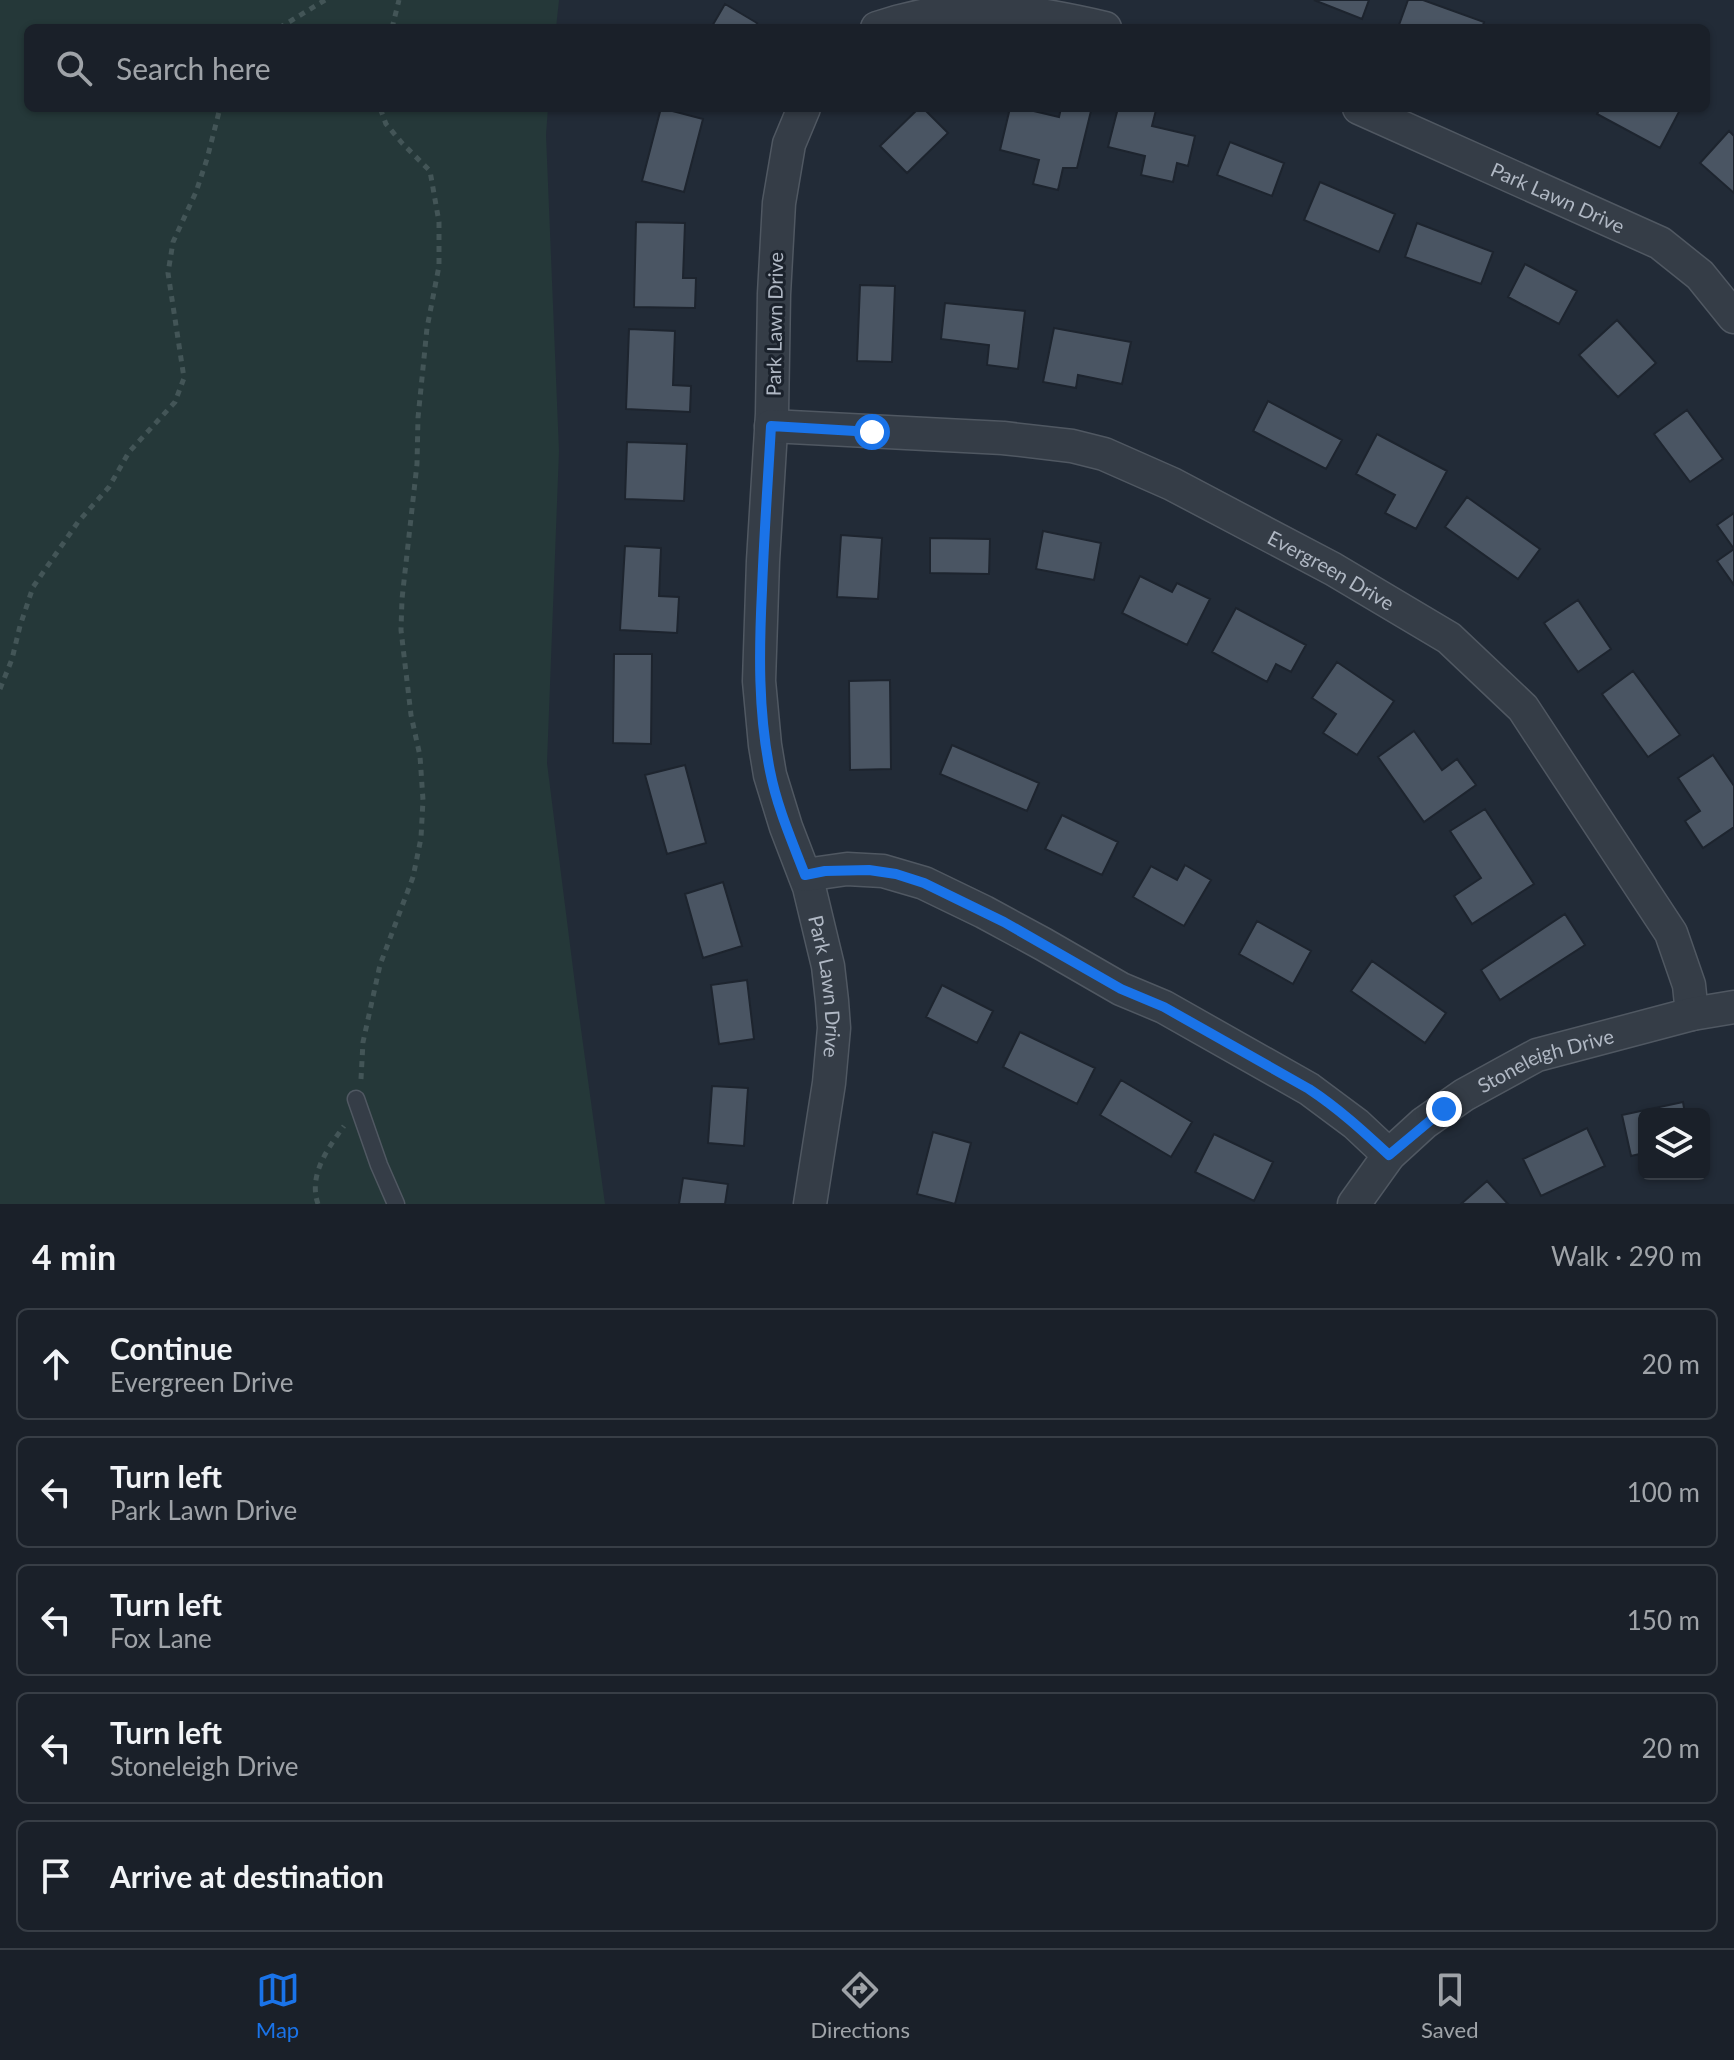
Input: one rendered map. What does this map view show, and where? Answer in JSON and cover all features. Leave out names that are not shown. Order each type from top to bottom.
[{"type":"street","points":[[885,24],[933,4],[982,0],[1087,24]]},
{"type":"street","name":"Park Lawn Drive","points":[[802,112],[789,144],[779,203],[759,681],[773,783],[805,875],[828,966],[834,1028],[829,1083],[810,1204]]},
{"type":"street","name":"Park Lawn Drive","points":[[1368,112],[1660,243],[1700,275],[1734,317]]},
{"type":"street","name":"Evergreen Drive","points":[[771,426],[1003,438],[1072,446],[1104,454],[1172,484],[1319,562],[1449,638],[1523,708],[1671,933],[1689,985],[1692,1014]]},
{"type":"street","points":[[805,875],[847,869],[883,871],[924,883],[972,906],[1121,989],[1164,1007],[1309,1089],[1356,1124],[1389,1155]]},
{"type":"street","name":"Stoneleigh Drive","points":[[1354,1204],[1389,1155],[1424,1123],[1464,1095],[1537,1055],[1692,1014],[1734,1007]]},
{"type":"lane","points":[[356,1099],[396,1204]]},
{"type":"path","points":[[286,24],[325,0]]},
{"type":"path","points":[[393,24],[399,0]]},
{"type":"path","points":[[0,689],[33,587],[78,522],[109,487],[129,452],[175,402],[184,378],[168,273],[173,242],[196,192],[219,112]]},
{"type":"path","points":[[318,1204],[316,1182],[321,1163],[347,1121],[356,1099],[362,1070],[363,1042],[380,965],[413,877],[421,838],[423,800],[420,756],[411,715],[401,630],[427,328],[439,266],[439,222],[430,171],[386,124],[382,112]]},
{"type":"shaded area","points":[[0,0],[559,0],[556,24],[24,24],[24,112],[548,112],[546,135],[559,451],[547,763],[605,1204],[0,1204]]},
{"type":"building","points":[[1314,0],[1369,0],[1362,19]]},
{"type":"building","points":[[1408,0],[1423,0],[1484,22],[1483,24],[1399,24]]},
{"type":"building","points":[[725,4],[757,23],[756,24],[713,24]]},
{"type":"building","points":[[660,112],[676,112],[703,119],[684,192],[642,181]]},
{"type":"building","points":[[915,112],[927,112],[948,133],[907,173],[880,146]]},
{"type":"building","points":[[1009,112],[1038,112],[1059,117],[1060,112],[1091,112],[1077,168],[1063,168],[1058,190],[1033,184],[1039,160],[1000,150]]},
{"type":"building","points":[[1117,112],[1156,112],[1152,126],[1195,136],[1188,166],[1177,163],[1173,182],[1141,175],[1145,156],[1108,147]]},
{"type":"building","points":[[1598,112],[1679,112],[1660,148]]},
{"type":"building","points":[[1729,131],[1734,136],[1734,193],[1700,163]]},
{"type":"building","points":[[1230,142],[1284,163],[1272,196],[1217,175]]},
{"type":"building","points":[[1320,182],[1395,214],[1379,252],[1304,220]]},
{"type":"building","points":[[636,222],[685,223],[683,278],[696,278],[695,308],[634,307]]},
{"type":"building","points":[[1417,223],[1493,252],[1481,284],[1405,257]]},
{"type":"building","points":[[1525,264],[1577,291],[1559,324],[1508,297]]},
{"type":"building","points":[[860,285],[895,286],[892,362],[857,361]]},
{"type":"building","points":[[945,303],[1025,311],[1018,369],[987,365],[989,345],[941,339]]},
{"type":"building","points":[[1617,320],[1656,363],[1618,397],[1579,355]]},
{"type":"building","points":[[1054,328],[1131,342],[1122,384],[1078,375],[1076,388],[1043,382]]},
{"type":"building","points":[[629,329],[675,331],[673,385],[691,386],[690,412],[626,409]]},
{"type":"building","points":[[1268,401],[1342,440],[1326,469],[1253,431]]},
{"type":"building","points":[[1687,410],[1723,459],[1690,482],[1654,434]]},
{"type":"building","points":[[1377,434],[1447,471],[1416,529],[1385,513],[1395,495],[1356,474]]},
{"type":"building","points":[[627,442],[687,444],[684,501],[625,499]]},
{"type":"building","points":[[1467,497],[1540,549],[1518,579],[1445,527]]},
{"type":"building","points":[[1734,513],[1734,549],[1717,525]]},
{"type":"building","points":[[1043,531],[1101,543],[1094,580],[1036,569]]},
{"type":"building","points":[[841,535],[882,538],[878,599],[837,597]]},
{"type":"building","points":[[930,538],[990,539],[989,574],[930,573]]},
{"type":"building","points":[[625,546],[661,548],[659,596],[679,597],[677,633],[620,630]]},
{"type":"building","points":[[1734,549],[1734,585],[1717,561]]},
{"type":"building","points":[[1140,576],[1172,592],[1177,583],[1210,599],[1187,645],[1122,613]]},
{"type":"building","points":[[1578,600],[1611,649],[1578,672],[1544,623]]},
{"type":"building","points":[[1236,608],[1306,645],[1291,672],[1276,664],[1267,682],[1212,652]]},
{"type":"building","points":[[614,654],[652,654],[651,744],[613,743]]},
{"type":"building","points":[[1337,662],[1394,701],[1357,755],[1323,733],[1336,714],[1312,698]]},
{"type":"building","points":[[1633,671],[1680,735],[1648,757],[1602,694]]},
{"type":"building","points":[[890,680],[891,769],[850,770],[849,681]]},
{"type":"building","points":[[1414,731],[1442,770],[1457,759],[1476,785],[1424,822],[1378,757]]},
{"type":"building","points":[[952,745],[1039,783],[1027,811],[940,774]]},
{"type":"building","points":[[1713,755],[1734,786],[1734,827],[1703,848],[1685,821],[1700,811],[1678,778]]},
{"type":"building","points":[[685,765],[706,843],[667,854],[645,775]]},
{"type":"building","points":[[1485,809],[1534,884],[1472,924],[1454,896],[1481,878],[1450,831]]},
{"type":"building","points":[[1062,815],[1118,842],[1102,875],[1045,849]]},
{"type":"building","points":[[1185,865],[1211,880],[1184,926],[1133,897],[1151,866],[1177,880]]},
{"type":"building","points":[[723,882],[742,946],[703,958],[685,894]]},
{"type":"building","points":[[1565,914],[1585,945],[1500,1000],[1481,970]]},
{"type":"building","points":[[1257,921],[1311,951],[1293,984],[1239,954]]},
{"type":"building","points":[[1372,961],[1446,1013],[1425,1043],[1351,991]]},
{"type":"building","points":[[747,980],[754,1039],[719,1044],[711,985]]},
{"type":"building","points":[[942,985],[993,1011],[977,1043],[926,1017]]},
{"type":"building","points":[[1020,1032],[1095,1068],[1077,1104],[1003,1067]]},
{"type":"building","points":[[1121,1080],[1192,1122],[1171,1157],[1100,1115]]},
{"type":"building","points":[[712,1086],[748,1088],[744,1146],[708,1143]]},
{"type":"building","points":[[1683,1102],[1684,1108],[1655,1108]]},
{"type":"building","points":[[1638,1112],[1638,1154],[1631,1156],[1622,1115]]},
{"type":"building","points":[[1587,1128],[1605,1166],[1541,1196],[1523,1159]]},
{"type":"building","points":[[933,1132],[971,1143],[955,1204],[917,1194]]},
{"type":"building","points":[[1214,1134],[1273,1162],[1254,1201],[1195,1172]]},
{"type":"building","points":[[683,1178],[728,1184],[725,1204],[679,1204]]},
{"type":"building","points":[[1487,1181],[1508,1204],[1461,1204]]},
{"type":"route","points":[[872,432],[771,426],[760,638],[761,709],[770,775],[805,875],[847,869],[869,870],[924,883],[1258,1059],[1328,1101],[1389,1155],[1444,1109]]}]
